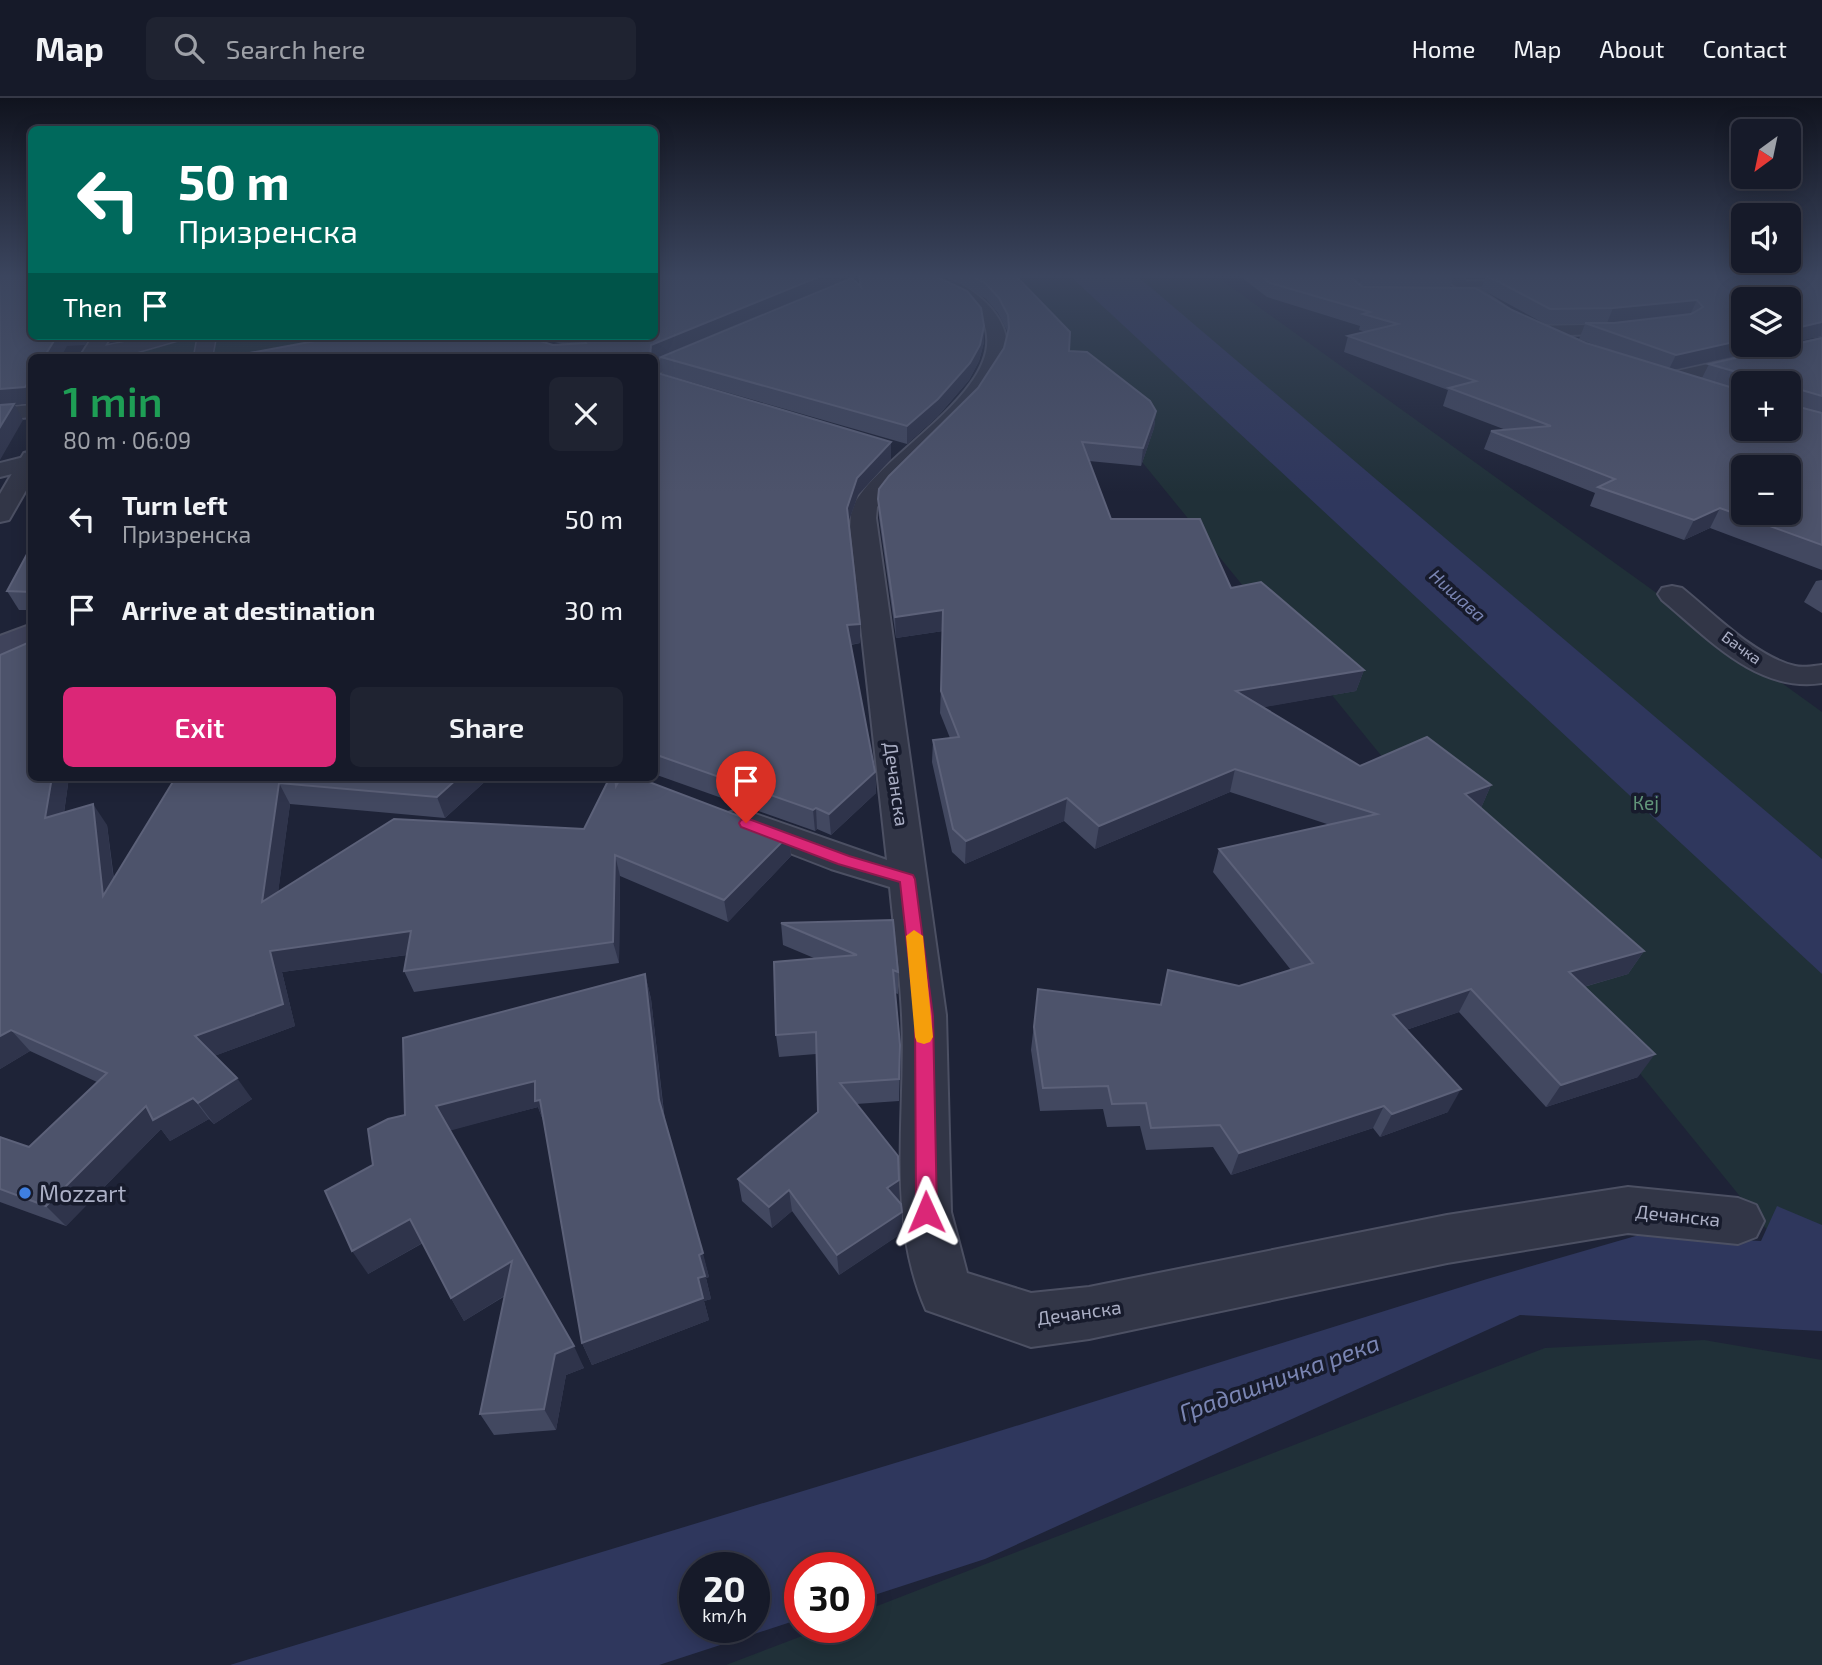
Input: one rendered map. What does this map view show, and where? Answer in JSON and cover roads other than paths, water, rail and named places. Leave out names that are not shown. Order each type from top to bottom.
[{"type":"main road","points":[[658,367],[705,347]]},
{"type":"main road","points":[[0,647],[28,636]]},
{"type":"street","points":[[96,354],[137,347]]},
{"type":"street","name":"Дечанска","points":[[995,347],[987,376],[900,452],[864,508],[863,528],[924,1016],[926,1212],[945,1292],[1031,1320],[1089,1313],[1447,1239],[1628,1210],[1738,1221]]},
{"type":"street","points":[[1571,347],[1578,350]]},
{"type":"street","points":[[1705,391],[1660,377],[1811,347]]},
{"type":"street","points":[[0,414],[28,411]]},
{"type":"street","points":[[0,515],[23,470]]},
{"type":"street","name":"Бачка","points":[[1672,594],[1758,660],[1786,674],[1822,674]]},
{"type":"street","points":[[715,811],[844,860],[907,879]]},
{"type":"water","name":"Нишава","points":[[1147,347],[1221,347],[1822,859],[1822,974]]},
{"type":"water","name":"Градашничка река","points":[[1777,1206],[1822,1225],[1822,1331],[1520,1315],[985,1559],[875,1595],[875,1552],[784,1552],[784,1624],[770,1629],[770,1552],[679,1552],[679,1643],[726,1643],[659,1665],[230,1665],[974,1439],[1487,1279],[1639,1235],[1761,1241]]},
{"type":"place","name":"Mozzart","points":[[25,1193]]},
{"type":"park label","name":"Кеј","points":[[1646,802]]}]
